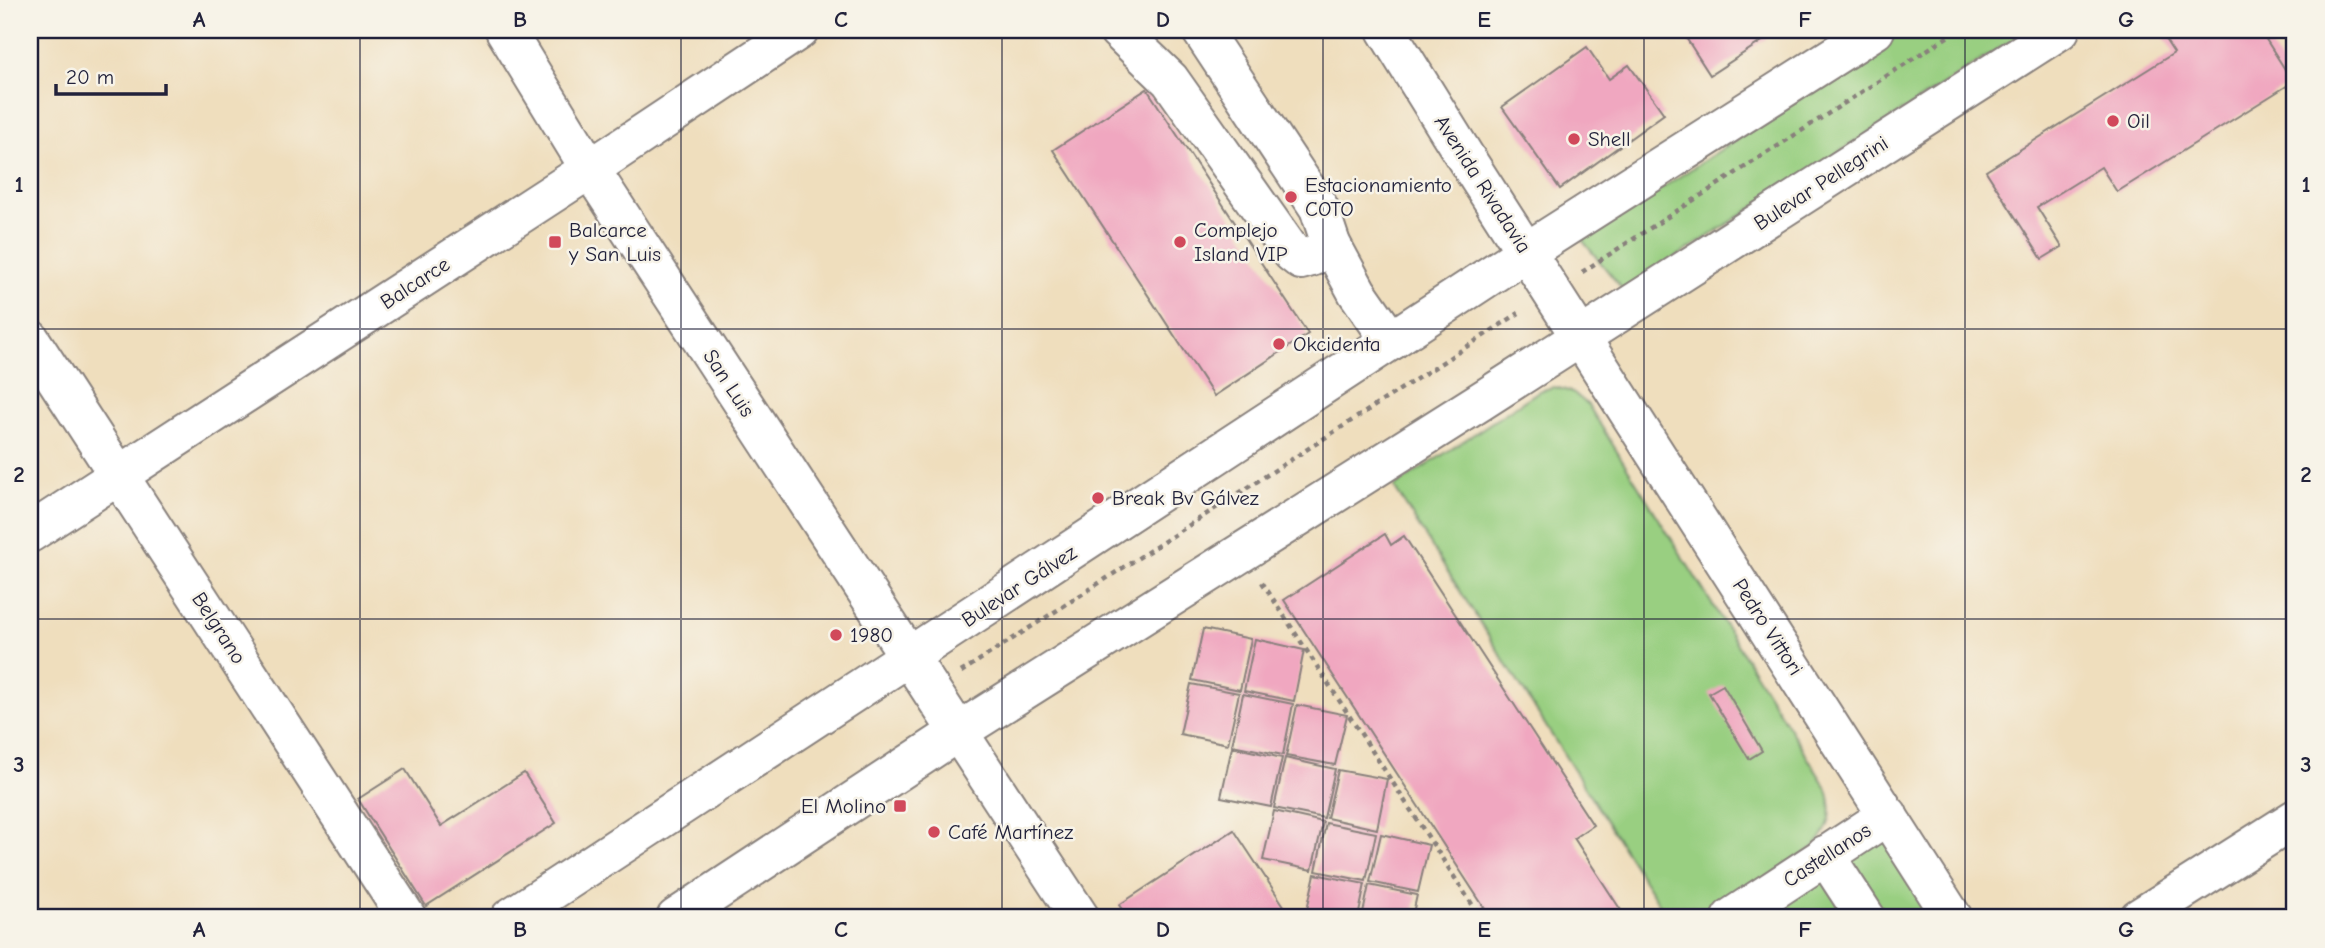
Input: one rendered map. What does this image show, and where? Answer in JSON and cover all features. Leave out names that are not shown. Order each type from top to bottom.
[{"type":"street","name":"San Luis","points":[[505,30],[590,169],[908,659],[1080,918]]},
{"type":"street","name":"Balcarce","points":[[30,533],[799,30]]},
{"type":"street","points":[[1118,30],[1170,80],[1292,253],[1301,260],[1331,244]]},
{"type":"street","points":[[1201,30],[1319,208],[1331,244],[1357,292],[1391,341]]},
{"type":"street","name":"Avenida Rivadavia","points":[[1387,30],[1582,336]]},
{"type":"street","points":[[1527,252],[1875,30]]},
{"type":"street","name":"Bulevar Pellegrini","points":[[1582,336],[2060,30]]},
{"type":"street","name":"Bulevar Gálvez","points":[[510,918],[1527,252]]},
{"type":"street","points":[[676,918],[958,732],[1582,336]]},
{"type":"street","name":"Pedro Vittori","points":[[1582,336],[1953,918]]},
{"type":"street","name":"Belgrano","points":[[30,339],[407,918]]},
{"type":"street","name":"Castellanos","points":[[1731,918],[1888,815]]},
{"type":"street","points":[[2139,918],[2295,819]]},
{"type":"street","points":[[1825,855],[1866,918]]},
{"type":"path","points":[[930,691],[1958,30]]},
{"type":"path","points":[[1242,552],[1481,918]]},
{"type":"green space","points":[[1905,30],[2028,30],[1624,291],[1582,240]]},
{"type":"green space","points":[[1554,387],[1573,393],[1588,405],[1826,787],[1829,796],[1831,812],[1828,826],[1814,847],[1707,918],[1668,918],[1394,487],[1539,391]]},
{"type":"green space","points":[[1882,833],[1936,918],[1880,918],[1841,860]]},
{"type":"green space","points":[[1821,873],[1850,918],[1751,918]]},
{"type":"building","points":[[1681,30],[1779,30],[1710,75]]},
{"type":"building","points":[[2159,30],[2260,30],[2293,82],[2117,192],[2101,167],[2037,207],[2062,247],[2042,259],[1986,171],[2174,53]]},
{"type":"building","points":[[1587,47],[1609,79],[1629,65],[1664,114],[1560,189],[1502,107]]},
{"type":"building","name":"Complejo Island VIP","points":[[1147,89],[1308,334],[1214,396],[1053,150]]},
{"type":"building","points":[[1385,534],[1391,545],[1404,536],[1593,825],[1574,838],[1626,918],[1491,918],[1284,600]]},
{"type":"building","points":[[1203,629],[1251,639],[1240,690],[1192,680]]},
{"type":"building","points":[[1255,639],[1304,650],[1294,701],[1244,691]]},
{"type":"building","points":[[1191,684],[1239,693],[1228,744],[1180,734]]},
{"type":"building","points":[[1723,685],[1762,751],[1749,759],[1709,693]]},
{"type":"building","points":[[1243,694],[1293,704],[1283,755],[1232,745]]},
{"type":"building","points":[[1297,705],[1347,715],[1335,765],[1286,756]]},
{"type":"building","points":[[1232,747],[1282,758],[1271,807],[1221,797]]},
{"type":"building","points":[[1285,758],[1335,769],[1324,818],[1274,808]]},
{"type":"building","points":[[405,769],[441,826],[524,773],[556,823],[426,906],[358,799]]},
{"type":"building","points":[[1338,770],[1387,779],[1377,829],[1327,818]]},
{"type":"building","points":[[1274,811],[1323,822],[1312,870],[1263,860]]},
{"type":"building","points":[[1326,823],[1376,833],[1366,881],[1316,871]]},
{"type":"building","points":[[1234,830],[1292,918],[1128,918],[1119,905]]},
{"type":"building","points":[[1381,834],[1429,845],[1418,892],[1370,882]]},
{"type":"building","points":[[1315,874],[1365,884],[1358,918],[1305,918]]},
{"type":"building","points":[[1369,885],[1417,895],[1412,918],[1362,918]]},
{"type":"place","name":"Oil","points":[[2113,121]]},
{"type":"place","name":"Shell","points":[[1574,139]]},
{"type":"place","name":"Estacionamiento COTO","points":[[1291,197]]},
{"type":"place","name":"Balcarce y San Luis","points":[[555,242]]},
{"type":"place","name":"Complejo Island VIP","points":[[1180,242]]},
{"type":"place","name":"Okcidenta","points":[[1279,344]]},
{"type":"place","name":"Break Bv Gálvez","points":[[1098,498]]},
{"type":"place","name":"1980","points":[[836,635]]},
{"type":"place","name":"El Molino","points":[[900,806]]},
{"type":"place","name":"Café Martínez","points":[[934,832]]}]
